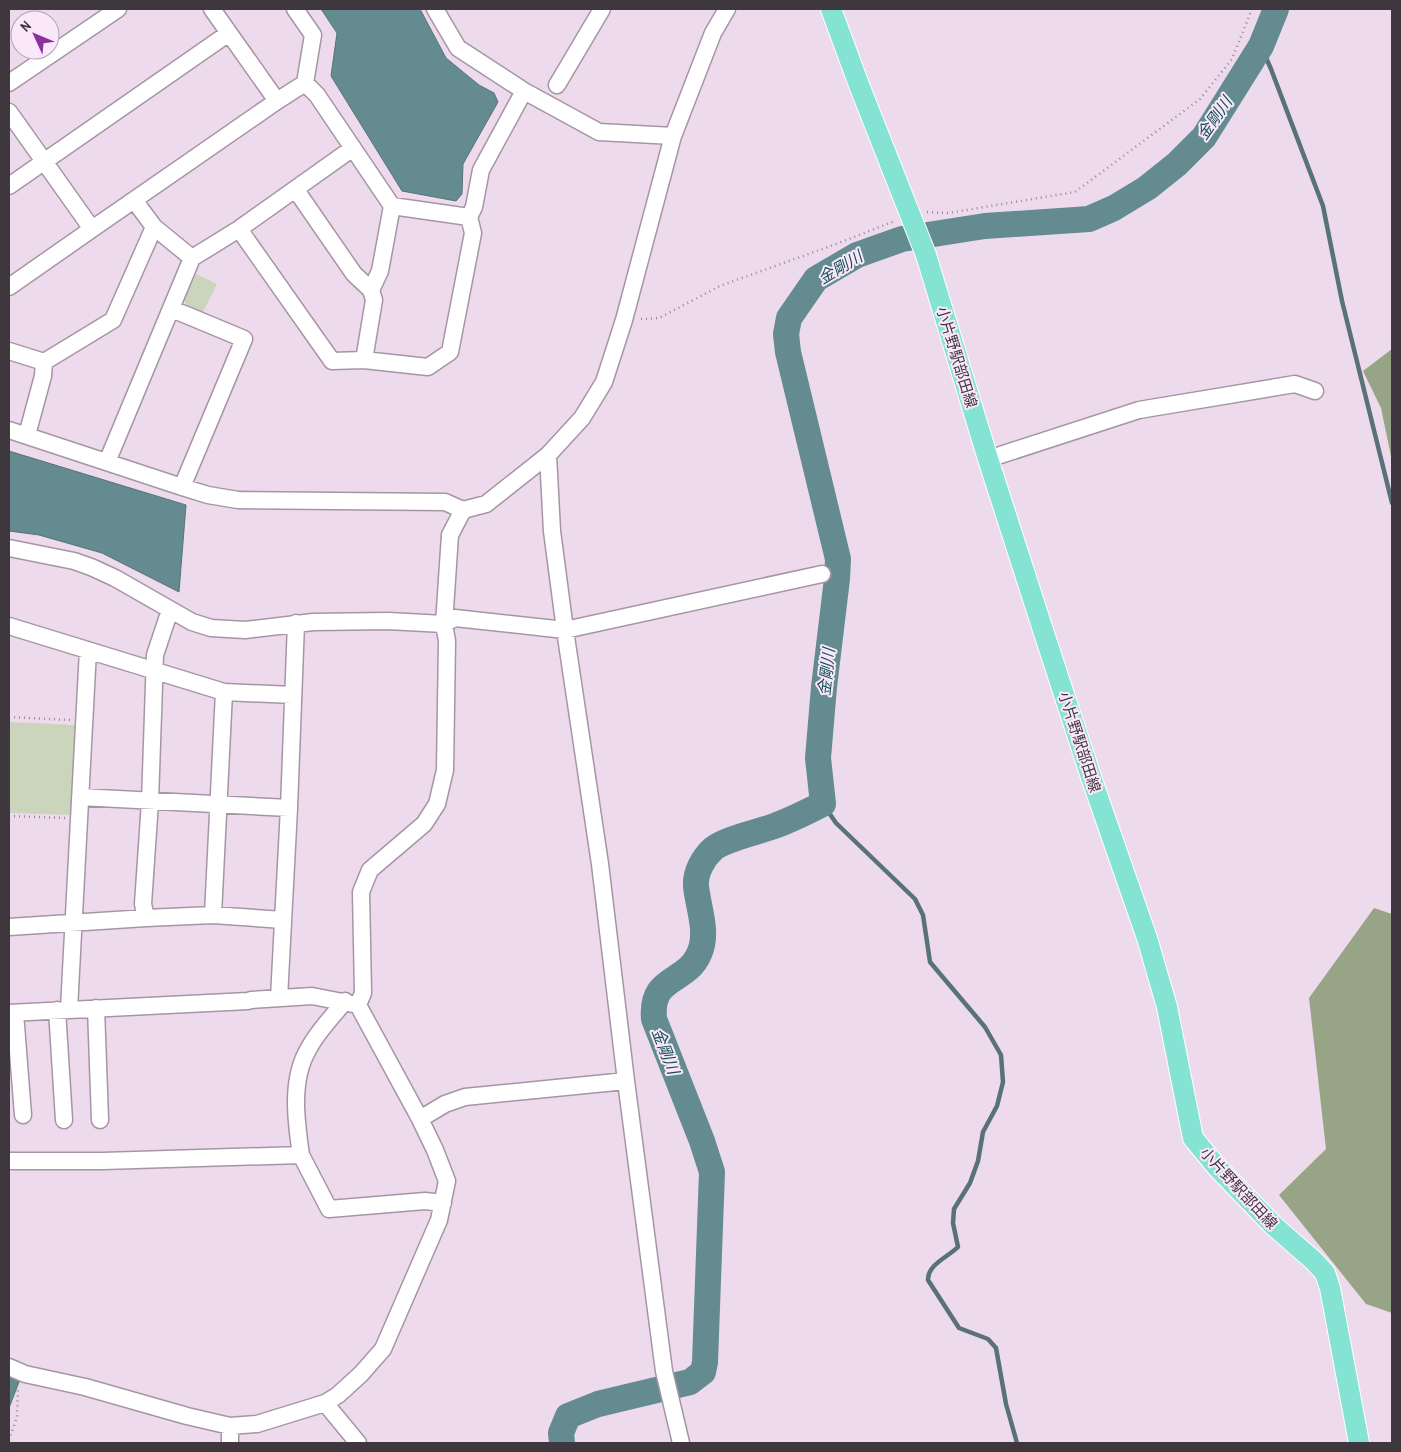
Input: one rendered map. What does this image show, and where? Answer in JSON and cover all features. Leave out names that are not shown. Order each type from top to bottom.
[{"type":"main road","name":"小片野駅部田線","points":[[831,9],[859,86],[926,254],[988,459],[1092,780],[1147,938],[1167,1007],[1193,1138],[1216,1166],[1274,1226],[1325,1273],[1330,1288],[1359,1443]]},
{"type":"street","points":[[9,83],[118,9]]},
{"type":"street","points":[[212,9],[277,101]]},
{"type":"street","points":[[9,287],[305,83],[313,35],[295,9]]},
{"type":"street","points":[[435,9],[458,48],[524,91],[599,132],[673,136]]},
{"type":"street","points":[[557,85],[602,9]]},
{"type":"street","points":[[9,430],[208,495],[238,500],[445,502],[463,510],[486,504],[548,456],[582,418],[604,382],[624,320],[673,136],[713,33],[727,9]]},
{"type":"street","points":[[9,186],[229,33]]},
{"type":"street","points":[[305,83],[317,95],[392,206],[380,270],[370,290]]},
{"type":"street","points":[[239,229],[332,361],[364,360],[428,367],[450,352],[473,234],[469,217],[474,207],[481,170],[524,91]]},
{"type":"street","points":[[9,112],[92,229]]},
{"type":"street","points":[[107,462],[192,258],[239,229],[353,148]]},
{"type":"street","points":[[296,190],[354,274],[370,290],[374,300],[364,360]]},
{"type":"street","points":[[134,200],[154,227],[192,258]]},
{"type":"street","points":[[392,206],[469,217]]},
{"type":"street","points":[[9,351],[44,362],[113,320],[154,227]]},
{"type":"street","points":[[172,309],[244,339],[182,487]]},
{"type":"street","points":[[26,435],[43,376],[44,362]]},
{"type":"street","points":[[988,459],[1139,410],[1295,384],[1315,391]]},
{"type":"street","points":[[548,456],[552,531],[600,864],[664,1371],[681,1443]]},
{"type":"street","points":[[443,1203],[425,1201],[329,1209],[301,1155],[297,1129],[297,1086],[299,1072],[308,1048],[363,993],[361,892],[370,870],[424,824],[437,804],[445,770],[447,641],[444,624],[450,536],[463,510]]},
{"type":"street","points":[[9,548],[74,561],[91,567],[122,582],[192,622],[211,628],[245,630],[296,623],[388,621],[444,624],[455,618],[565,630],[822,574]]},
{"type":"street","points":[[146,918],[143,904],[150,802],[155,655],[170,610]]},
{"type":"street","points":[[279,998],[296,623]]},
{"type":"street","points":[[9,626],[224,692],[293,695]]},
{"type":"street","points":[[64,1120],[63,1010],[72,923],[88,650]]},
{"type":"street","points":[[213,915],[224,692]]},
{"type":"street","points":[[80,797],[289,808]]},
{"type":"street","points":[[9,927],[213,915],[283,920]]},
{"type":"street","points":[[14,1369],[25,1374],[85,1387],[187,1416],[230,1426],[257,1424],[325,1403],[338,1395],[361,1374],[383,1348],[439,1220],[447,1181],[420,1119],[351,1003],[312,996],[248,1001],[12,1012],[23,1115]]},
{"type":"street","points":[[96,1008],[100,1120]]},
{"type":"street","points":[[420,1119],[445,1104],[465,1097],[626,1081]]},
{"type":"street","points":[[9,1161],[103,1161],[301,1155]]},
{"type":"street","points":[[325,1403],[358,1443]]},
{"type":"street","points":[[230,1426],[230,1443]]},
{"type":"path","points":[[624,320],[660,318],[720,286],[836,244],[911,214],[920,212],[948,213],[1076,192],[1200,98],[1232,59],[1251,10],[1247,9]]},
{"type":"path","points":[[9,717],[84,721]]},
{"type":"path","points":[[9,816],[78,818]]},
{"type":"path","points":[[9,1440],[17,1417],[14,1369]]},
{"type":"shaded area","points":[[321,9],[420,9],[446,58],[479,85],[494,93],[498,102],[463,164],[462,194],[456,201],[402,191],[331,76],[337,33]]},
{"type":"shaded area","points":[[196,274],[217,284],[202,314],[189,308],[184,300]]},
{"type":"shaded area","points":[[1392,349],[1392,461],[1381,408],[1363,371]]},
{"type":"shaded area","points":[[9,451],[186,505],[179,592],[102,553],[39,535],[9,531]]},
{"type":"shaded area","points":[[9,722],[76,725],[72,815],[9,813]]},
{"type":"shaded area","points":[[1374,908],[1392,914],[1392,1313],[1366,1304],[1279,1195],[1326,1149],[1309,998]]},
{"type":"shaded area","points":[[9,1376],[19,1382],[9,1408]]},
{"type":"waterway","name":"金剛川","points":[[562,1443],[561,1433],[568,1416],[598,1404],[690,1382],[703,1372],[705,1362],[712,1172],[702,1141],[654,1019],[654,1005],[663,987],[693,964],[702,946],[703,929],[696,881],[700,866],[709,853],[719,845],[734,838],[777,825],[823,804],[818,758],[838,559],[788,352],[786,334],[789,318],[816,279],[857,255],[902,239],[985,226],[1089,219],[1114,208],[1147,188],[1177,164],[1204,137],[1261,46],[1276,9]]},
{"type":"waterway","points":[[1261,46],[1323,206],[1342,301],[1392,503]]},
{"type":"waterway","points":[[823,804],[836,823],[915,899],[923,915],[930,962],[985,1027],[1001,1055],[1003,1082],[997,1106],[983,1132],[978,1161],[970,1183],[954,1209],[953,1223],[958,1247],[934,1266],[928,1280],[959,1328],[988,1339],[996,1348],[1006,1404],[1017,1443]]}]
